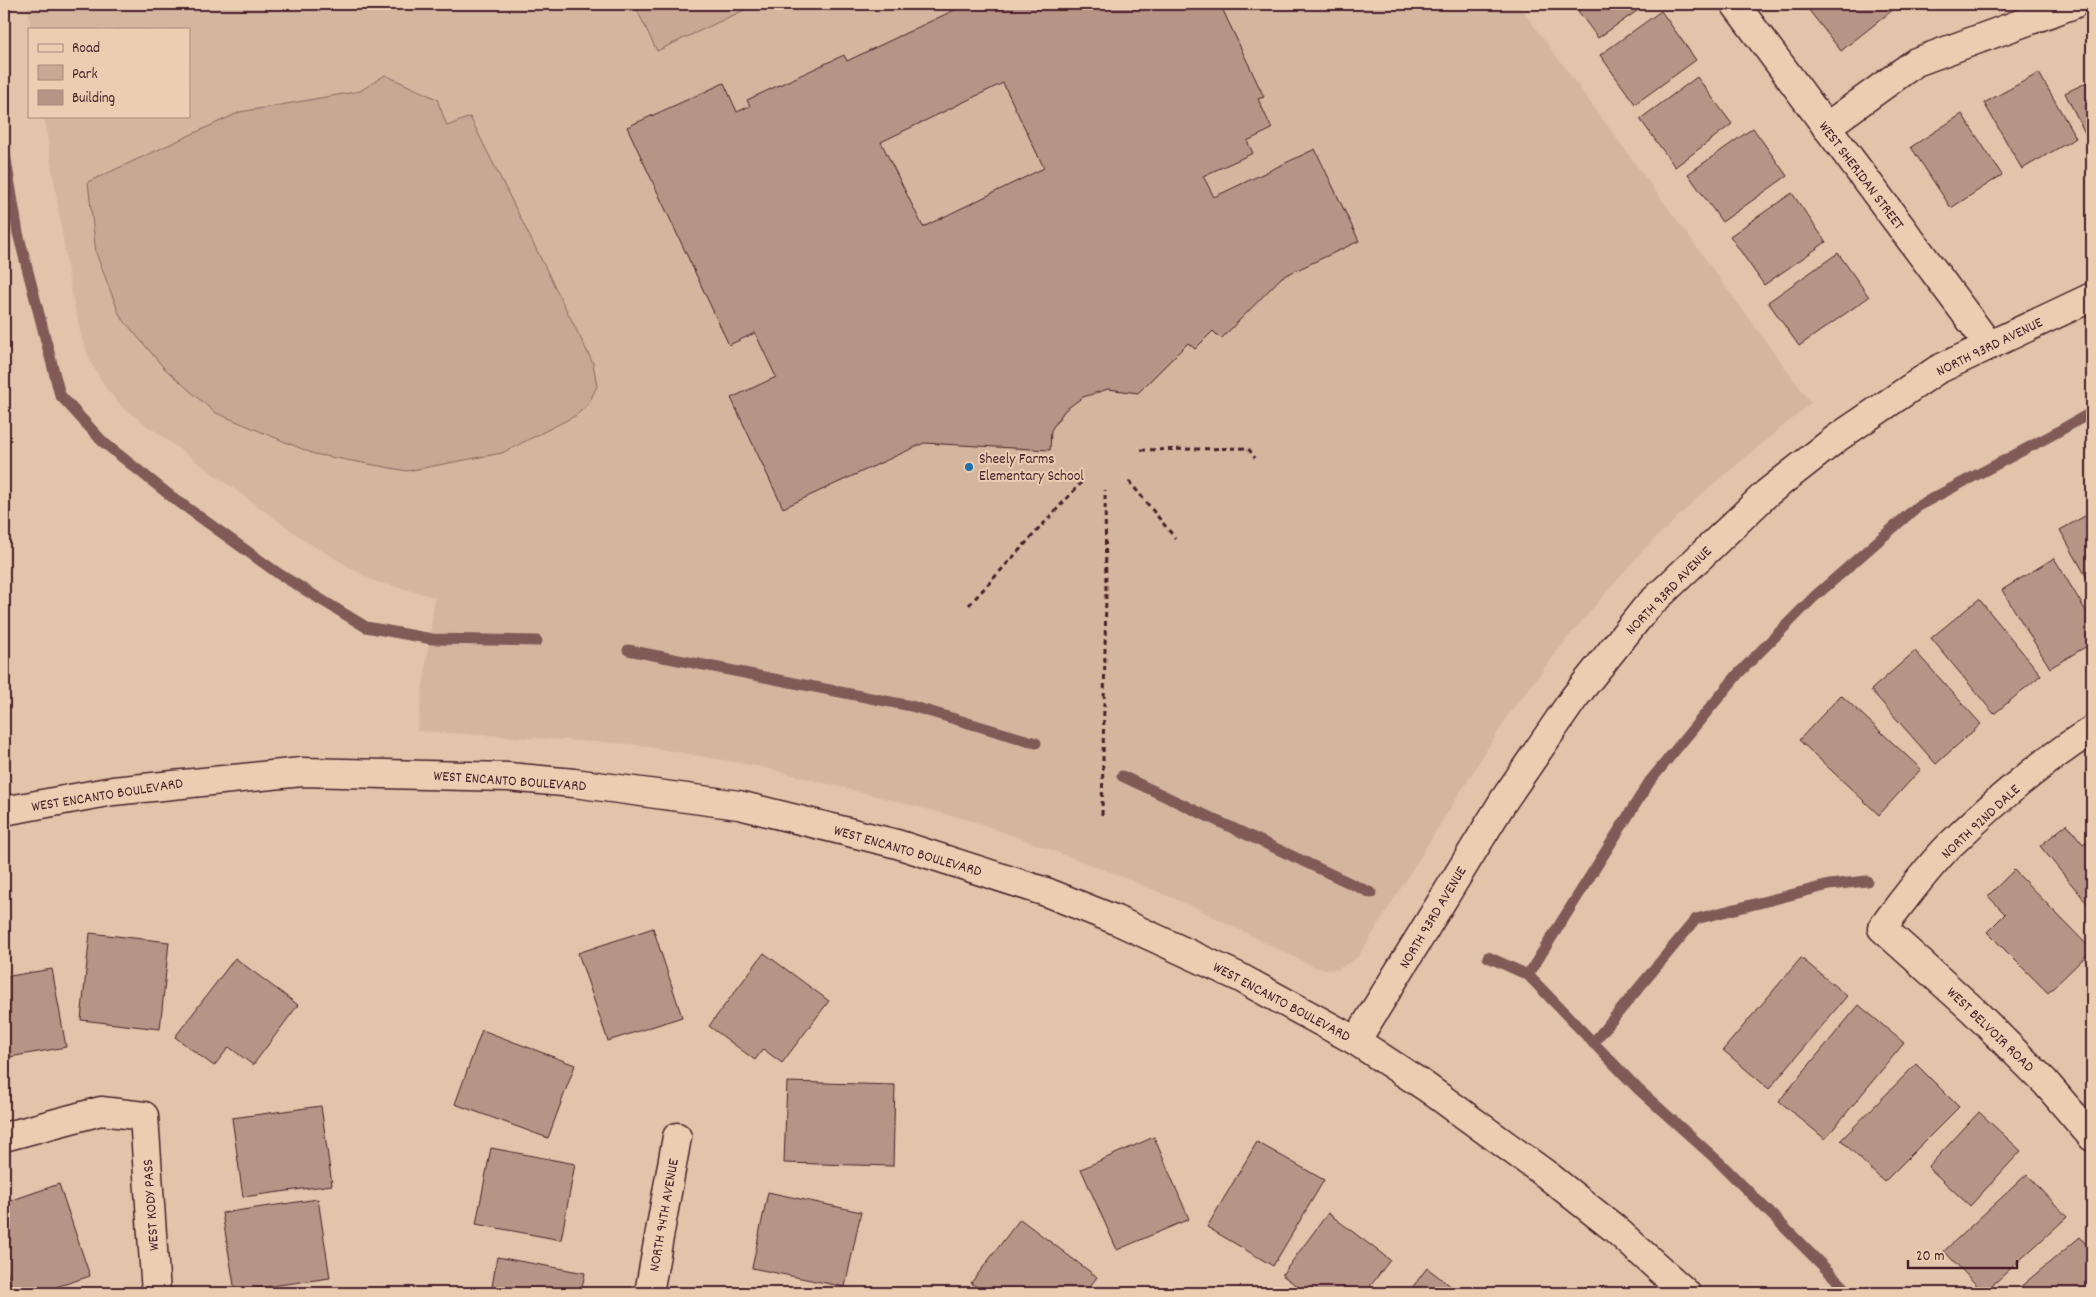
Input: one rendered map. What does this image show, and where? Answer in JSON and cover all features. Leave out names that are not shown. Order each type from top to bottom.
[{"type":"street","name":"WEST SHERIDAN STREET","points":[[1735,4],[1989,346]]},
{"type":"street","points":[[1826,127],[1916,62],[2074,4]]},
{"type":"street","name":"NORTH 93RD AVENUE","points":[[1356,1041],[1504,800],[1574,698],[1646,608],[1767,493],[1837,438],[1937,370],[2092,297]]},
{"type":"street","name":"NORTH 92ND DALE","points":[[1882,928],[1949,846],[2019,784],[2092,730]]},
{"type":"street","name":"WEST ENCANTO BOULEVARD","points":[[8,810],[113,791],[302,772],[508,777],[584,784],[739,805],[897,844],[1046,892],[1116,920],[1239,977],[1356,1041],[1426,1087],[1548,1175],[1614,1228],[1686,1293]]},
{"type":"street","name":"WEST BELVOIR ROAD","points":[[1882,928],[1986,1023],[2045,1082],[2092,1136]]},
{"type":"street","name":"WEST KODY PASS","points":[[4,1137],[101,1111],[144,1116],[156,1293]]},
{"type":"street","name":"NORTH 94TH AVENUE","points":[[649,1293],[678,1137]]},
{"type":"path","points":[[1141,450],[1248,448],[1255,458]]},
{"type":"path","points":[[1129,481],[1176,538]]},
{"type":"path","points":[[970,606],[1081,483]]},
{"type":"path","points":[[1102,815],[1106,593],[1105,490]]},
{"type":"shaded area","name":"Sheely Farms Elementary School","points":[[27,4],[1518,4],[1811,403],[1703,493],[1643,550],[1570,635],[1509,714],[1358,957],[1337,970],[1316,968],[1190,905],[1105,870],[973,821],[762,767],[631,744],[417,731],[435,597],[373,581],[307,542],[123,408],[106,388],[91,363],[82,339],[71,291],[44,118],[190,118],[190,28],[31,28]]},
{"type":"green space","points":[[634,4],[757,4],[657,51]]},
{"type":"green space","points":[[385,75],[437,99],[447,126],[470,117],[593,363],[597,386],[588,405],[575,416],[502,453],[407,471],[314,454],[214,412],[164,368],[120,316],[96,253],[88,182],[240,112],[360,91]]},
{"type":"building","points":[[967,4],[1220,4],[1264,97],[1258,99],[1272,129],[1247,141],[1253,153],[1203,176],[1214,197],[1315,149],[1359,241],[1282,277],[1221,339],[1213,331],[1195,349],[1188,343],[1138,393],[1108,389],[1083,397],[1065,410],[1051,430],[1050,450],[924,443],[783,508],[731,398],[776,377],[755,333],[729,345],[627,127],[724,83],[737,112],[750,106],[747,100],[844,55],[847,61]],"holes":[[[1003,83],[1044,168],[923,227],[881,142]]]},
{"type":"building","points":[[1573,4],[1647,4],[1598,38]]},
{"type":"building","points":[[1804,4],[1898,4],[1899,5],[1841,51]]},
{"type":"building","points":[[1661,11],[1696,60],[1635,104],[1600,55]]},
{"type":"building","points":[[2039,73],[2076,138],[2022,169],[1984,103]]},
{"type":"building","points":[[1697,77],[1732,124],[1675,167],[1640,119]]},
{"type":"building","points":[[2092,80],[2092,147],[2065,93]]},
{"type":"building","points":[[1962,114],[2002,175],[1951,208],[1911,147]]},
{"type":"building","points":[[1753,128],[1787,176],[1722,222],[1688,174]]},
{"type":"building","points":[[1792,193],[1826,242],[1764,285],[1730,236]]},
{"type":"building","points":[[1838,253],[1869,297],[1799,346],[1768,302]]},
{"type":"building","points":[[2092,512],[2092,587],[2060,530]]},
{"type":"building","points":[[2054,558],[2092,621],[2092,643],[2050,668],[2002,590]]},
{"type":"building","points":[[1979,599],[2041,675],[1994,714],[1931,638]]},
{"type":"building","points":[[1915,651],[1981,724],[1936,764],[1871,690]]},
{"type":"building","points":[[1841,695],[1921,769],[1879,815],[1799,740]]},
{"type":"building","points":[[2067,824],[2083,844],[2092,836],[2092,909],[2040,846]]},
{"type":"building","points":[[2014,870],[2092,950],[2048,993],[1987,932],[2005,914],[1988,896]]},
{"type":"building","points":[[653,928],[682,1017],[608,1041],[578,953]]},
{"type":"building","points":[[90,933],[169,942],[160,1029],[81,1020]]},
{"type":"building","points":[[764,953],[829,1001],[782,1063],[763,1049],[755,1060],[709,1026]]},
{"type":"building","points":[[235,958],[298,1005],[253,1065],[229,1047],[214,1066],[175,1037]]},
{"type":"building","points":[[1801,958],[1847,996],[1769,1089],[1723,1050]]},
{"type":"building","points":[[52,969],[66,1047],[4,1058],[4,977]]},
{"type":"building","points":[[1859,1005],[1904,1043],[1825,1139],[1779,1101]]},
{"type":"building","points":[[482,1030],[575,1065],[548,1138],[455,1104]]},
{"type":"building","points":[[1916,1064],[1959,1107],[1884,1182],[1841,1140]]},
{"type":"building","points":[[787,1082],[895,1085],[893,1166],[784,1163]]},
{"type":"building","points":[[321,1106],[332,1185],[243,1197],[232,1118]]},
{"type":"building","points":[[1979,1112],[2021,1151],[1970,1206],[1928,1167]]},
{"type":"building","points":[[1154,1137],[1189,1219],[1117,1250],[1081,1169]]},
{"type":"building","points":[[1257,1142],[1324,1180],[1273,1266],[1207,1227]]},
{"type":"building","points":[[491,1148],[575,1164],[561,1240],[476,1224]]},
{"type":"building","points":[[2027,1174],[2067,1217],[1984,1293],[1944,1251]]},
{"type":"building","points":[[59,1184],[90,1276],[38,1293],[14,1293],[4,1262],[4,1203]]},
{"type":"building","points":[[768,1192],[861,1212],[845,1287],[752,1268]]},
{"type":"building","points":[[318,1199],[330,1278],[235,1291],[222,1213]]},
{"type":"building","points":[[1328,1213],[1390,1260],[1365,1293],[1307,1293],[1282,1275]]},
{"type":"building","points":[[1020,1219],[1097,1277],[1085,1293],[985,1293],[971,1283]]},
{"type":"building","points":[[2080,1237],[2092,1252],[2092,1293],[2013,1293]]},
{"type":"building","points":[[497,1257],[585,1273],[581,1293],[491,1293]]},
{"type":"building","points":[[1427,1268],[1460,1293],[1408,1293]]},
{"type":"waterway","points":[[4,148],[18,233],[60,395],[103,442],[172,497],[279,574],[366,627],[432,639],[537,641]]},
{"type":"waterway","points":[[1528,975],[1650,781],[1738,674],[1814,597],[1918,506],[2092,412]]},
{"type":"waterway","points":[[628,650],[911,706],[1036,743]]},
{"type":"waterway","points":[[1122,776],[1371,893]]},
{"type":"waterway","points":[[1593,1043],[1696,919],[1829,885],[1867,881]]},
{"type":"waterway","points":[[1488,957],[1528,975],[1638,1089],[1718,1161],[1850,1293]]},
{"type":"place","name":"Sheely Farms Elementary School","points":[[969,467]]}]
